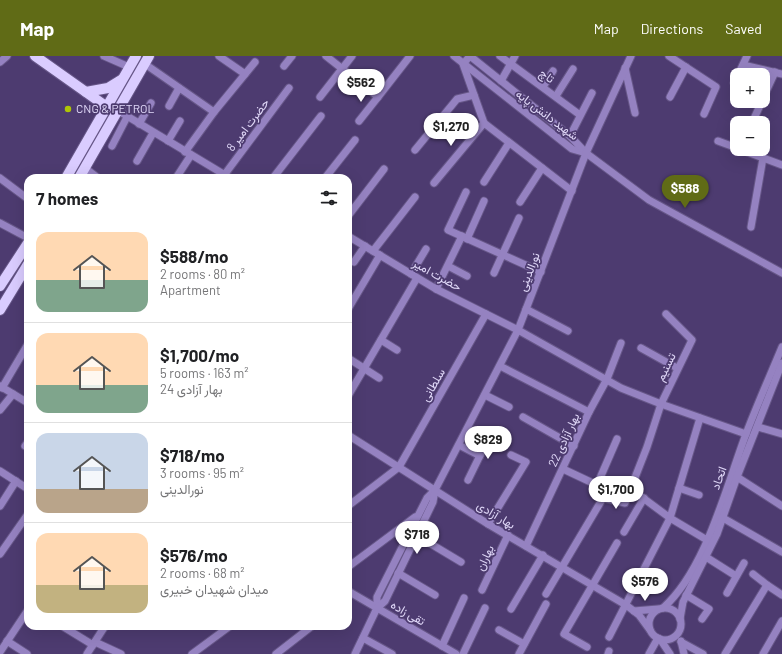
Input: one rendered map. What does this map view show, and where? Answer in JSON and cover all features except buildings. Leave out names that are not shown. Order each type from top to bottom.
[{"type":"main road","points":[[36,56],[107,107]]},
{"type":"main road","points":[[68,174],[136,56]]},
{"type":"main road","points":[[81,174],[147,60]]},
{"type":"main road","points":[[86,92],[108,88],[117,84],[123,78]]},
{"type":"main road","points":[[0,286],[24,248]]},
{"type":"main road","points":[[0,310],[24,271]]},
{"type":"street","points":[[0,62],[7,56]]},
{"type":"street","points":[[104,56],[130,67]]},
{"type":"street","points":[[284,66],[292,56]]},
{"type":"street","points":[[326,56],[378,97]]},
{"type":"street","points":[[320,96],[352,56]]},
{"type":"street","points":[[359,121],[410,56]]},
{"type":"street","name":"شهید دانش پایه","points":[[454,56],[572,149],[586,153]]},
{"type":"street","points":[[470,56],[463,64],[484,123],[572,191]]},
{"type":"street","name":"شهید دانش پایه","points":[[470,56],[570,136],[586,153]]},
{"type":"street","name":"تاچ","points":[[500,56],[580,115]]},
{"type":"street","points":[[501,81],[515,56]]},
{"type":"street","name":"نورالدینی","points":[[355,654],[378,608],[385,601],[433,502],[435,490],[518,330],[586,153],[631,56]]},
{"type":"street","points":[[669,56],[716,87],[704,114]]},
{"type":"street","points":[[221,57],[245,74]]},
{"type":"street","points":[[744,59],[778,73],[770,86]]},
{"type":"street","points":[[147,60],[179,88],[214,112]]},
{"type":"street","points":[[178,174],[188,153],[214,112],[255,62]]},
{"type":"street","points":[[670,97],[686,67]]},
{"type":"street","points":[[625,68],[635,113]]},
{"type":"street","points":[[556,96],[573,69]]},
{"type":"street","points":[[544,87],[553,71]]},
{"type":"street","points":[[169,106],[179,88]]},
{"type":"street","name":"حضرت امیر 8","points":[[228,174],[289,88]]},
{"type":"street","points":[[570,136],[592,93]]},
{"type":"street","points":[[415,150],[457,99],[474,95]]},
{"type":"street","points":[[139,124],[150,103]]},
{"type":"street","points":[[117,110],[221,174]]},
{"type":"street","points":[[112,146],[127,116]]},
{"type":"street","points":[[276,174],[321,116]]},
{"type":"street","points":[[168,141],[180,121]]},
{"type":"street","points":[[434,182],[484,123]]},
{"type":"street","points":[[137,160],[153,133]]},
{"type":"street","points":[[328,174],[355,140]]},
{"type":"street","points":[[718,141],[730,146]]},
{"type":"street","points":[[484,182],[509,143]]},
{"type":"street","points":[[586,153],[649,200],[782,268]]},
{"type":"street","points":[[758,156],[782,164]]},
{"type":"street","points":[[751,227],[763,158]]},
{"type":"street","points":[[85,168],[93,174]]},
{"type":"street","points":[[520,202],[542,168]]},
{"type":"street","points":[[352,211],[384,169]]},
{"type":"street","points":[[0,178],[24,196]]},
{"type":"street","points":[[466,192],[448,230],[541,272]]},
{"type":"street","points":[[374,251],[416,197]]},
{"type":"street","points":[[436,289],[484,201]]},
{"type":"street","points":[[494,273],[518,218]]},
{"type":"street","points":[[0,223],[24,236]]},
{"type":"street","name":"حضرت امیر","points":[[352,238],[436,289],[518,330],[621,388],[661,404],[746,434]]},
{"type":"street","points":[[354,262],[365,246]]},
{"type":"street","points":[[352,389],[381,340],[414,276],[426,249]]},
{"type":"street","points":[[352,302],[380,255]]},
{"type":"street","points":[[448,266],[467,276]]},
{"type":"street","points":[[526,309],[568,331]]},
{"type":"street","name":"سلطانی","points":[[399,467],[486,314]]},
{"type":"street","name":"تسنیم","points":[[562,566],[603,498],[625,503],[647,447],[661,404],[677,368],[692,340],[666,314]]},
{"type":"street","points":[[381,340],[397,350]]},
{"type":"street","points":[[589,412],[607,379],[621,343]]},
{"type":"street","name":"اتحاد","points":[[660,609],[676,596],[683,586],[707,540],[746,434],[782,347]]},
{"type":"street","points":[[641,348],[677,368]]},
{"type":"street","points":[[24,350],[1,387],[24,399]]},
{"type":"street","points":[[352,360],[379,378]]},
{"type":"street","name":"اتحاد","points":[[680,619],[686,595],[706,557],[723,518],[737,477],[782,363]]},
{"type":"street","name":"بهار آزادی 22","points":[[500,366],[589,412],[526,546]]},
{"type":"street","points":[[0,410],[13,394]]},
{"type":"street","points":[[485,395],[509,407]]},
{"type":"street","points":[[523,417],[574,446]]},
{"type":"street","points":[[609,637],[670,518],[700,418]]},
{"type":"street","points":[[758,427],[782,434]]},
{"type":"street","points":[[468,480],[492,432]]},
{"type":"street","name":"بهار آزادی","points":[[352,438],[488,524],[562,566],[626,605],[644,620],[650,630]]},
{"type":"street","points":[[563,469],[597,485],[617,439]]},
{"type":"street","points":[[458,445],[480,456]]},
{"type":"street","points":[[488,524],[526,462],[511,455]]},
{"type":"street","points":[[352,503],[399,467]]},
{"type":"street","points":[[0,471],[24,487]]},
{"type":"street","points":[[737,477],[782,506]]},
{"type":"street","points":[[0,506],[16,482]]},
{"type":"street","points":[[631,488],[670,518],[707,540]]},
{"type":"street","points":[[679,488],[699,495]]},
{"type":"street","name":"نورالدینی","points":[[378,608],[376,597],[426,498],[435,490]]},
{"type":"street","points":[[624,532],[644,498]]},
{"type":"street","points":[[352,564],[417,516]]},
{"type":"street","points":[[723,518],[782,552]]},
{"type":"street","points":[[0,554],[24,520]]},
{"type":"street","points":[[416,535],[461,562]]},
{"type":"street","name":"بهاران","points":[[482,590],[508,535]]},
{"type":"street","points":[[587,647],[564,634],[617,543]]},
{"type":"street","points":[[511,610],[543,555]]},
{"type":"street","points":[[706,557],[736,576]]},
{"type":"street","points":[[727,593],[744,563]]},
{"type":"street","points":[[546,594],[562,566]]},
{"type":"street","points":[[398,573],[435,595]]},
{"type":"street","points":[[753,574],[782,595]]},
{"type":"street","points":[[725,654],[767,585]]},
{"type":"street","points":[[686,595],[709,609],[702,619]]},
{"type":"street","name":"تقی زاده","points":[[352,596],[378,608],[456,654]]},
{"type":"street","points":[[442,646],[464,598]]},
{"type":"street","points":[[519,654],[546,604]]},
{"type":"street","points":[[463,654],[485,608]]},
{"type":"street","points":[[660,609],[654,612],[649,620],[650,630],[670,654]]},
{"type":"street","points":[[634,611],[672,609],[680,619],[681,642],[684,653]]},
{"type":"street","points":[[0,652],[24,616]]},
{"type":"street","points":[[763,654],[782,622]]},
{"type":"street","points":[[70,630],[94,643],[121,654]]},
{"type":"street","points":[[87,654],[102,630]]},
{"type":"street","points":[[192,654],[225,630]]},
{"type":"street","points":[[276,654],[307,630]]},
{"type":"street","points":[[499,630],[524,644]]},
{"type":"street","points":[[659,639],[669,639],[680,630]]},
{"type":"street","points":[[362,638],[392,654]]},
{"type":"street","points":[[649,654],[659,639]]},
{"type":"street","points":[[7,641],[27,654]]},
{"type":"street","points":[[681,642],[703,654]]},
{"type":"place","name":"CNG & PETROL","points":[[68,109]]}]
